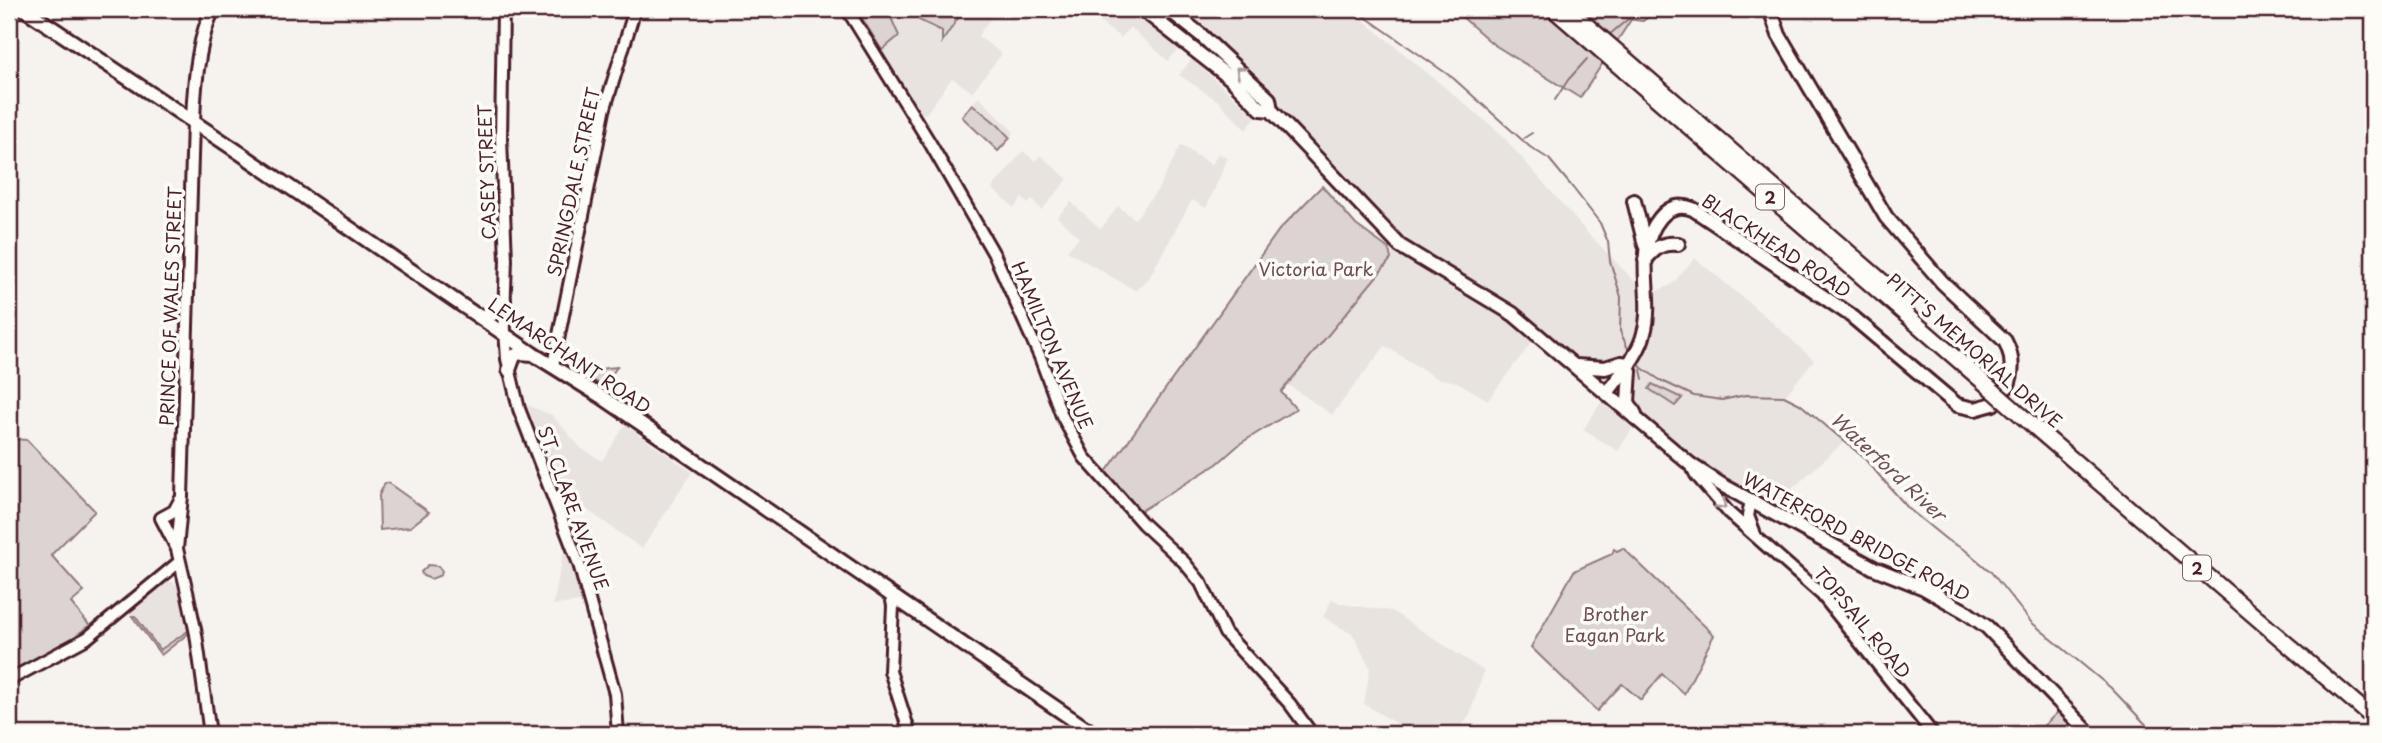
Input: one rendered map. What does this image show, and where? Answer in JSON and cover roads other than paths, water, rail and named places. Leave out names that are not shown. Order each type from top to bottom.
[{"type":"highway","name":"PITT'S MEMORIAL DRIVE","points":[[1553,9],[1991,382]]},
{"type":"highway","name":"PITT'S MEMORIAL DRIVE","points":[[1568,9],[2373,718]]},
{"type":"highway","name":"PITT'S MEMORIAL DRIVE","points":[[2026,413],[2373,706]]},
{"type":"main road","name":"LEMARCHANT ROAD","points":[[24,9],[1094,734]]},
{"type":"main road","points":[[193,122],[202,43],[206,23],[213,9]]},
{"type":"main road","points":[[1142,9],[1230,78],[1261,109],[1270,110],[1269,99],[1201,35],[1168,9]]},
{"type":"main road","points":[[1770,9],[1779,35],[1886,217],[1942,282],[2005,341],[2011,354],[2012,365],[2007,387]]},
{"type":"main road","name":"WATERFORD BRIDGE ROAD","points":[[1270,110],[1400,246],[1513,314],[1691,466],[1874,568],[1924,588],[1966,612],[1996,636],[2090,734]]},
{"type":"main road","points":[[1634,201],[1645,255],[1667,242],[1678,244]]},
{"type":"main road","name":"BLACKHEAD ROAD","points":[[1607,393],[1643,338],[1648,314],[1645,255],[1649,234],[1667,211],[1683,206],[1693,209],[1849,314],[1951,400],[1975,409],[1993,404]]},
{"type":"main road","points":[[479,315],[487,317],[495,313],[505,300]]},
{"type":"main road","points":[[509,370],[514,356],[520,353],[533,354]]},
{"type":"main road","points":[[1576,366],[1605,368],[1627,364],[1630,371],[1629,402],[1637,420]]},
{"type":"street","name":"CASEY STREET","points":[[503,9],[500,117],[506,260],[505,334]]},
{"type":"street","name":"SPRINGDALE STREET","points":[[553,365],[604,111],[635,9]]},
{"type":"street","name":"HAMILTON AVENUE","points":[[847,9],[930,143],[995,256],[1040,357],[1062,416],[1084,457],[1143,524],[1188,567],[1200,583],[1225,633],[1290,704],[1311,734]]},
{"type":"street","name":"PRINCE OF WALES STREET","points":[[177,549],[182,491],[193,122]]},
{"type":"street","name":"ST. CLARE AVENUE","points":[[505,334],[509,370],[520,409],[579,564],[615,694],[618,734]]},
{"type":"street","name":"TOPSAIL ROAD","points":[[1691,466],[1716,499],[1822,595],[1933,734]]},
{"type":"street","points":[[182,491],[176,508],[161,518],[177,549],[196,634],[210,734]]},
{"type":"street","name":"TOPSAIL ROAD","points":[[1751,500],[1748,516],[1760,539]]},
{"type":"street","points":[[9,680],[87,638],[178,563]]},
{"type":"street","points":[[891,595],[893,606],[890,671],[910,734]]},
{"type":"waterway","name":"Waterford River","points":[[1354,9],[1453,78],[1530,147],[1549,159],[1573,188],[1600,223],[1608,242],[1610,261],[1621,297],[1620,331],[1629,351]]},
{"type":"waterway","points":[[1609,35],[1628,19],[1643,21],[1649,16],[1651,9]]},
{"type":"waterway","points":[[1555,100],[1587,59]]},
{"type":"waterway","points":[[1524,138],[1532,133]]},
{"type":"waterway","name":"Waterford River","points":[[1636,361],[1660,380],[1694,396],[1722,400],[1746,395],[1784,396],[1800,404],[1863,457],[1909,509],[1991,572],[2031,622],[2111,688],[2155,734]]},
{"type":"waterway","points":[[1641,370],[1643,379]]},
{"type":"park label","name":"Victoria Park","points":[[1316,268]]},
{"type":"park label","name":"Brother Eagan Park","points":[[1615,623]]}]
